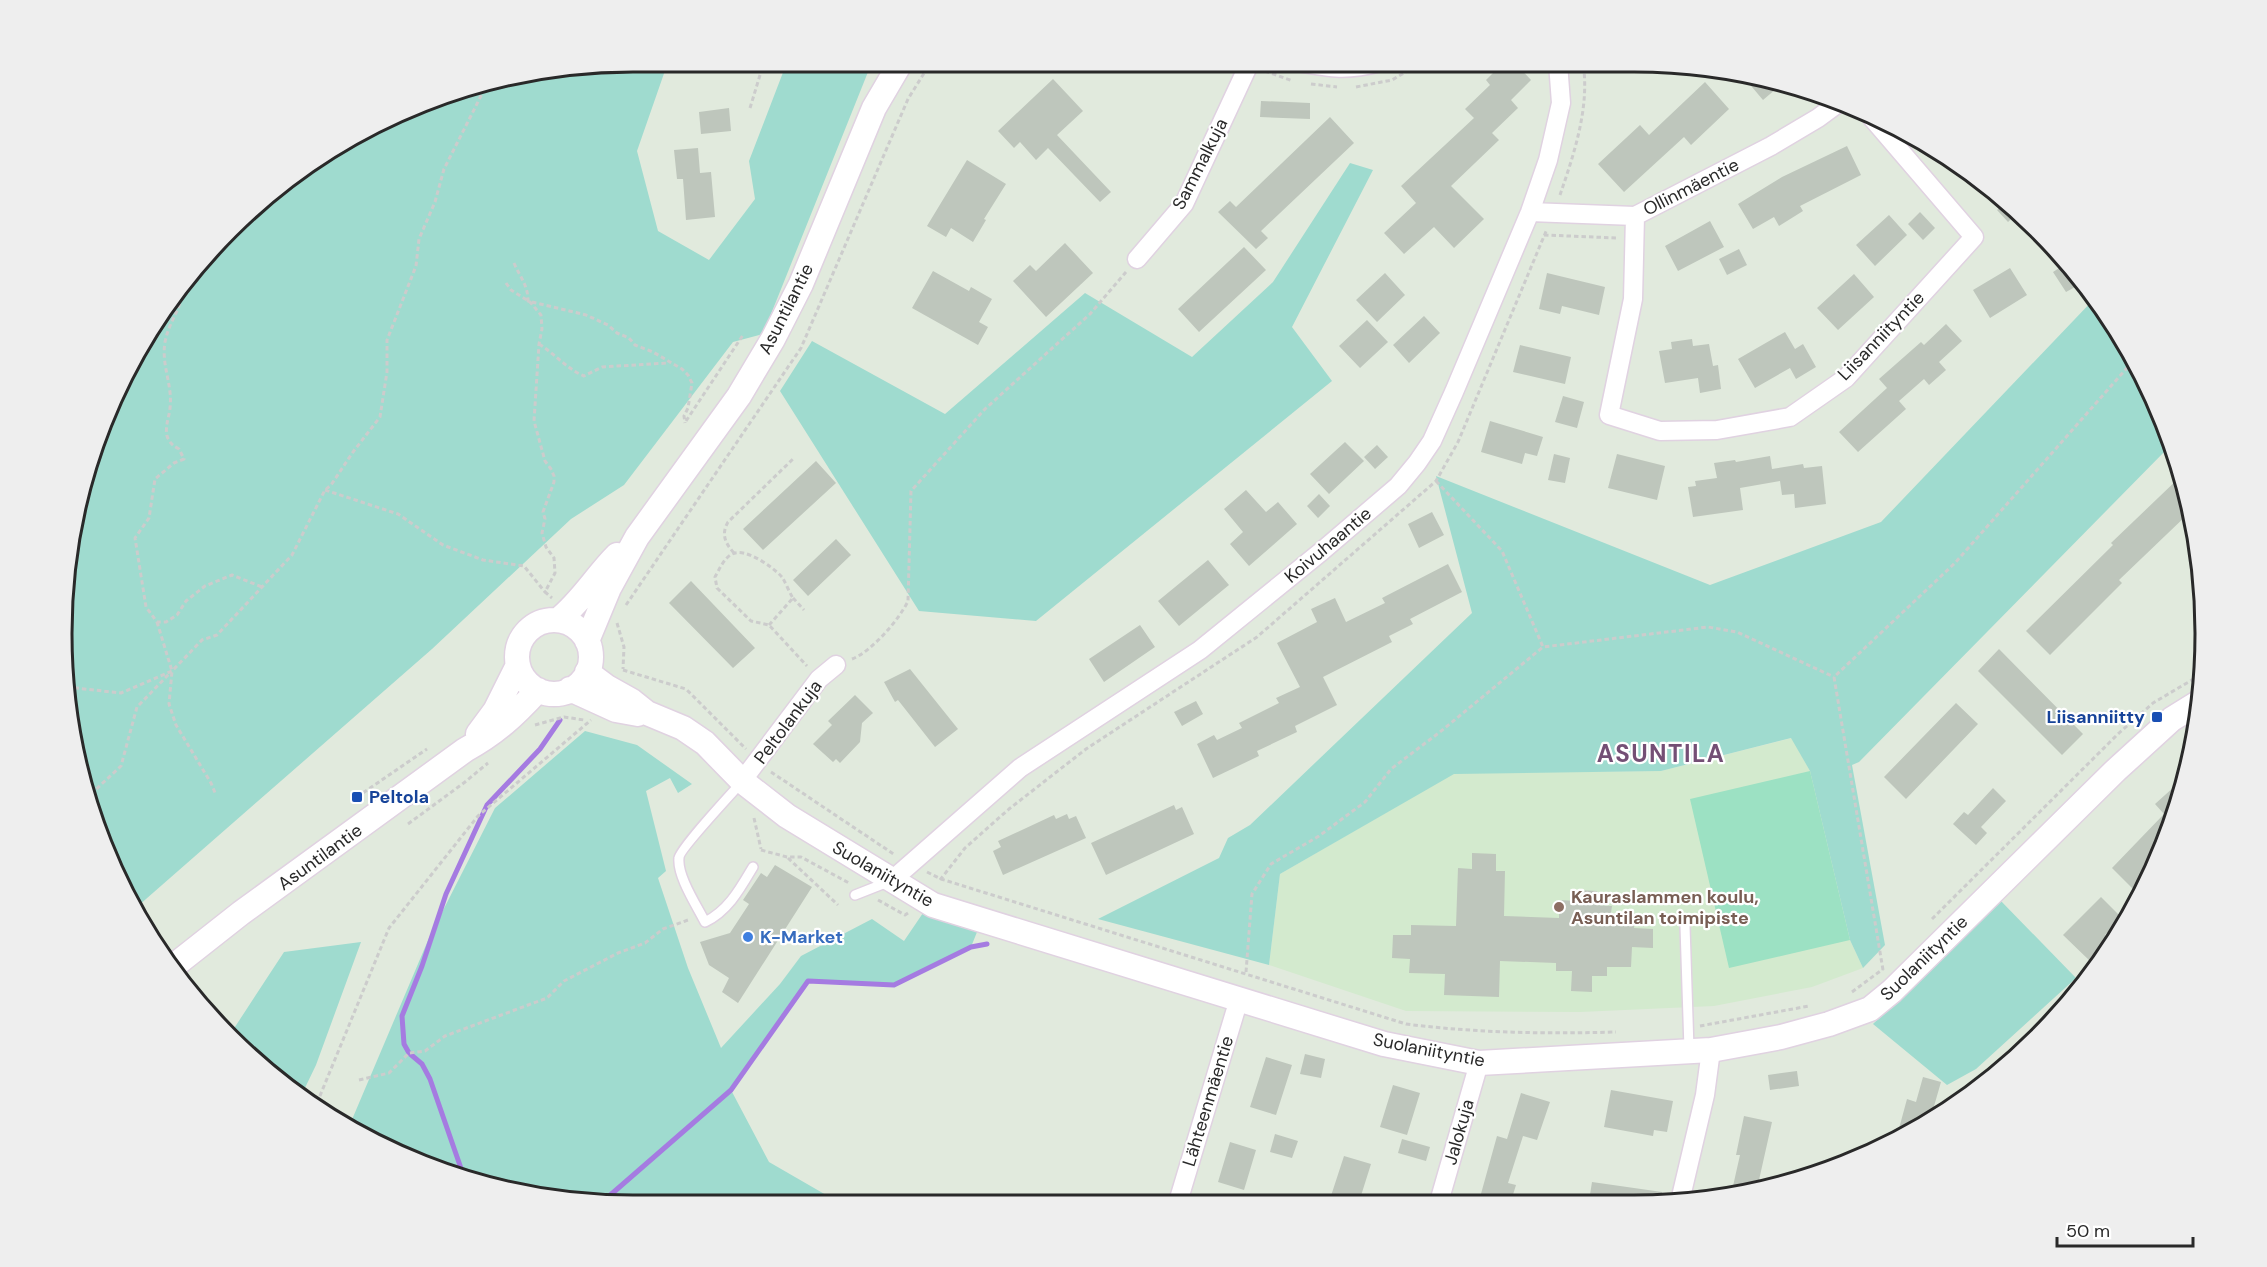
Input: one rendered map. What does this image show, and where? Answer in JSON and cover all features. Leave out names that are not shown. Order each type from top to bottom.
[{"type":"street","name":"Asuntilantie","points":[[587,641],[609,588],[637,537],[739,396],[773,339],[801,284],[874,108],[895,72]]},
{"type":"street","name":"Sammalkuja","points":[[1137,259],[1184,204],[1245,72]]},
{"type":"street","name":"Koivuhaantie","points":[[891,881],[1020,768],[1200,650],[1398,486],[1432,441],[1530,212],[1548,160],[1561,103],[1559,72]]},
{"type":"street","name":"Ollinmäentie","points":[[1530,212],[1635,216],[1772,146],[1831,108]]},
{"type":"street","name":"Liisanniityntie","points":[[1635,216],[1633,298],[1609,415],[1660,431],[1717,430],[1790,417],[1846,378],[1974,237],[1883,130]]},
{"type":"street","name":"Asuntilantie","points":[[555,609],[571,610],[602,570],[637,537]]},
{"type":"street","points":[[555,609],[576,627],[587,641],[590,662],[587,672],[583,679],[570,689],[554,693],[538,690],[522,676],[518,665],[519,645],[523,636],[555,609]]},
{"type":"street","name":"Asuntilantie","points":[[465,750],[495,711],[518,665]]},
{"type":"street","name":"Peltolankuja","points":[[742,781],[819,678],[836,665]]},
{"type":"street","name":"Suolaniityntie","points":[[587,672],[606,696],[633,714],[646,713],[683,728],[705,743],[742,781],[787,816],[933,905],[1384,1044],[1479,1063],[1781,1037],[1829,1024],[1870,1009],[1887,980],[2172,719],[2190,708]]},
{"type":"street","name":"Suolaniityntie","points":[[570,689],[606,696]]},
{"type":"street","name":"Asuntilantie","points":[[179,962],[241,913],[465,750],[491,736],[538,690]]},
{"type":"street","name":"Lähteenmäentie","points":[[1180,1195],[1239,999]]},
{"type":"street","points":[[1682,1193],[1705,1095],[1696,1043]]},
{"type":"street","name":"Jalokuja","points":[[1441,1195],[1479,1063]]},
{"type":"lane","points":[[742,781],[701,830],[685,845],[678,856],[680,870],[705,922],[715,917],[734,898],[753,867]]},
{"type":"lane","points":[[855,896],[891,881]]},
{"type":"lane","points":[[1685,926],[1696,1043]]},
{"type":"path","points":[[750,108],[761,72]]},
{"type":"path","points":[[941,879],[965,848],[1009,809],[1086,749],[1257,637],[1436,481],[1458,442],[1553,214],[1577,147],[1586,79],[1585,72]]},
{"type":"path","points":[[95,791],[121,766],[137,707],[202,640],[217,635],[292,555],[325,490],[380,417],[387,372],[387,340],[416,266],[419,239],[435,202],[444,169],[483,93]]},
{"type":"path","points":[[1544,235],[1634,239]]},
{"type":"path","points":[[836,665],[862,655],[902,614],[908,602],[911,491],[985,409],[1090,314],[1137,259]]},
{"type":"path","points":[[514,263],[525,282],[528,300],[541,315],[542,329],[534,421],[545,461],[554,476],[543,512],[542,532],[546,547],[554,558],[555,573],[545,592]]},
{"type":"path","points":[[506,283],[511,290],[528,300],[586,315],[608,325],[617,333],[629,338],[635,345],[653,352],[688,375],[692,383],[688,408],[684,416],[685,423],[743,335]]},
{"type":"path","points":[[181,301],[169,326],[164,361],[170,408],[166,421],[167,437],[172,446],[179,448],[184,459],[174,463],[155,479],[149,518],[135,538],[147,607],[157,622],[171,671],[169,704],[176,725],[216,795]]},
{"type":"path","points":[[539,344],[559,358],[572,371],[584,376],[602,367],[670,363]]},
{"type":"path","points":[[1834,677],[1955,562],[2128,367]]},
{"type":"path","points":[[734,553],[726,544],[724,536],[728,522],[794,458]]},
{"type":"path","points":[[1436,481],[1502,551],[1543,647]]},
{"type":"path","points":[[325,490],[398,514],[443,545],[483,560],[524,566],[545,592],[555,609]]},
{"type":"path","points":[[804,610],[793,598],[782,577],[759,559],[740,552],[728,556],[714,577],[717,588],[751,621],[769,625],[819,678]]},
{"type":"path","points":[[157,622],[172,619],[186,601],[206,586],[232,574],[262,587]]},
{"type":"path","points":[[769,625],[793,598]]},
{"type":"path","points":[[319,1098],[389,928],[478,816],[606,696],[623,641],[616,620]]},
{"type":"path","points":[[1246,972],[1252,894],[1271,864],[1319,836],[1365,802],[1391,769],[1440,732],[1543,647],[1708,627],[1737,632],[1834,677]]},
{"type":"path","points":[[75,688],[121,693],[171,671]]},
{"type":"path","points":[[1834,677],[1887,980]]},
{"type":"path","points":[[1930,922],[2119,733],[2153,704],[2193,680]]},
{"type":"path","points":[[532,726],[564,717],[606,696],[686,689],[778,778],[910,865],[941,879],[1246,972],[1406,1024],[1464,1031],[1525,1034],[1616,1032]]},
{"type":"path","points":[[408,824],[465,782],[490,760]]},
{"type":"path","points":[[787,857],[838,904]]},
{"type":"path","points":[[359,1080],[389,1072],[410,1053],[417,1050],[425,1051],[445,1036],[547,998],[564,981],[618,953],[645,943],[663,929],[688,920],[705,922]]},
{"type":"path","points":[[1887,980],[1891,961]]},
{"type":"path","points":[[1851,992],[1887,980]]},
{"type":"path","points":[[1696,1043],[1815,1005]]},
{"type":"shaded area","points":[[665,72],[637,151],[658,231],[709,260],[755,199],[749,161],[783,72],[868,72],[763,334],[733,342],[624,485],[571,519],[432,649],[141,903],[115,848],[91,779],[77,707],[73,670],[73,597],[83,524],[102,453],[130,385],[147,353],[188,292],[236,236],[263,211],[292,188],[353,147],[419,115],[488,91],[560,77],[597,73]]},
{"type":"shaded area","points":[[1350,163],[1373,170],[1292,327],[1332,381],[1036,621],[919,611],[780,391],[812,341],[945,414],[1085,293],[1192,357],[1273,282]]},
{"type":"shaded area","points":[[2088,305],[2120,353],[2137,385],[2164,452],[1859,762],[1852,765],[1885,945],[1863,968],[1850,940],[1810,771],[1791,738],[1661,771],[1454,774],[1280,874],[1269,965],[1098,919],[1219,858],[1228,838],[1250,825],[1472,613],[1436,476],[1710,585],[1881,522]]},
{"type":"shaded area","points":[[585,731],[637,745],[692,784],[678,793],[670,778],[646,791],[666,871],[658,878],[688,968],[721,1048],[780,984],[801,956],[872,919],[904,941],[923,913],[977,932],[971,947],[894,985],[808,982],[731,1090],[769,1162],[826,1195],[634,1195],[560,1190],[488,1176],[453,1165],[385,1137],[352,1119],[429,938],[495,808]]},
{"type":"shaded area","name":"Kauraslammen koulu, Asuntilan toimipiste","points":[[1792,738],[1810,771],[1850,940],[1863,968],[1812,987],[1714,1006],[1580,1012],[1406,1011],[1269,965],[1280,874],[1454,773],[1661,771]]},
{"type":"shaded area","points":[[2000,900],[2076,978],[1976,1069],[1947,1085],[1873,1024]]},
{"type":"shaded area","points":[[361,942],[316,1065],[305,1088],[263,1056],[234,1029],[284,952]]},
{"type":"green space","points":[[1810,771],[1850,940],[1729,968],[1690,799]]},
{"type":"building","points":[[1494,72],[1523,72],[1531,80],[1511,100],[1518,108],[1492,133],[1499,140],[1451,186],[1484,219],[1454,248],[1434,227],[1404,254],[1384,233],[1416,203],[1401,186],[1474,118],[1465,109],[1490,85],[1486,80]]},
{"type":"building","points":[[1053,79],[1083,111],[1057,135],[1111,192],[1100,202],[1048,148],[1036,160],[1020,142],[1014,148],[998,131]]},
{"type":"building","points":[[1705,82],[1729,109],[1691,145],[1684,137],[1624,192],[1598,164],[1640,125],[1649,135]]},
{"type":"building","points":[[1750,85],[1775,90],[1763,100]]},
{"type":"building","points":[[1261,101],[1310,103],[1310,119],[1260,117]]},
{"type":"building","points":[[729,108],[731,131],[701,134],[699,112]]},
{"type":"building","points":[[1330,117],[1354,143],[1261,231],[1268,238],[1256,249],[1218,212],[1230,201],[1236,207]]},
{"type":"building","points":[[1847,146],[1861,175],[1800,206],[1803,211],[1779,226],[1774,217],[1753,229],[1738,204],[1782,177]]},
{"type":"building","points":[[698,148],[700,173],[711,172],[715,217],[686,220],[683,179],[677,179],[674,150]]},
{"type":"building","points":[[967,160],[1006,184],[984,219],[986,220],[973,242],[951,228],[946,237],[927,226]]},
{"type":"building","points":[[2000,208],[2012,218],[2008,222],[1997,210]]},
{"type":"building","points":[[1920,212],[1935,228],[1923,240],[1908,224]]},
{"type":"building","points":[[1889,215],[1907,235],[1875,266],[1856,245]]},
{"type":"building","points":[[1710,221],[1724,247],[1678,271],[1665,246]]},
{"type":"building","points":[[1065,243],[1093,273],[1046,317],[1013,281],[1030,265],[1036,271]]},
{"type":"building","points":[[1244,247],[1266,270],[1199,332],[1178,309]]},
{"type":"building","points":[[1739,249],[1747,265],[1727,275],[1719,259]]},
{"type":"building","points":[[2010,268],[2027,295],[1990,318],[1973,290]]},
{"type":"building","points":[[2060,268],[2075,287],[2066,292],[2053,272]]},
{"type":"building","points":[[933,271],[969,291],[971,287],[992,299],[979,322],[988,327],[978,345],[912,308]]},
{"type":"building","points":[[1385,273],[1405,295],[1377,322],[1356,300]]},
{"type":"building","points":[[1547,273],[1605,287],[1599,315],[1562,306],[1560,314],[1539,309]]},
{"type":"building","points":[[1854,274],[1874,297],[1838,330],[1817,308]]},
{"type":"building","points":[[1424,316],[1440,333],[1409,363],[1393,345]]},
{"type":"building","points":[[1367,320],[1388,342],[1360,368],[1339,346]]},
{"type":"building","points":[[1946,324],[1962,341],[1939,362],[1946,370],[1929,385],[1924,379],[1899,401],[1906,409],[1858,452],[1839,432],[1887,388],[1879,379],[1921,342],[1924,345]]},
{"type":"building","points":[[1785,332],[1795,349],[1803,344],[1816,367],[1796,379],[1790,368],[1755,388],[1738,359]]},
{"type":"building","points":[[1692,339],[1693,346],[1709,344],[1713,366],[1718,365],[1721,389],[1700,393],[1698,378],[1665,383],[1659,351],[1672,349],[1671,342]]},
{"type":"building","points":[[1520,345],[1571,357],[1565,384],[1513,372]]},
{"type":"building","points":[[1563,396],[1584,402],[1577,428],[1555,422]]},
{"type":"building","points":[[1490,421],[1543,437],[1537,456],[1525,453],[1522,464],[1481,452]]},
{"type":"building","points":[[1345,442],[1364,461],[1329,494],[1310,474]]},
{"type":"building","points":[[1377,445],[1388,457],[1375,469],[1364,457]]},
{"type":"building","points":[[1554,454],[1570,458],[1565,483],[1548,480]]},
{"type":"building","points":[[1617,454],[1665,466],[1657,500],[1608,488]]},
{"type":"building","points":[[1770,456],[1772,469],[1803,464],[1804,468],[1822,466],[1826,504],[1795,508],[1794,494],[1782,495],[1780,481],[1740,488],[1743,510],[1693,517],[1688,487],[1696,486],[1695,481],[1717,478],[1714,463]]},
{"type":"building","points":[[816,461],[836,483],[763,550],[743,529]]},
{"type":"building","points":[[2174,482],[2183,519],[2119,580],[2122,583],[2050,655],[2026,631],[2113,545],[2111,543]]},
{"type":"building","points":[[1246,490],[1266,512],[1278,502],[1297,524],[1249,566],[1230,544],[1243,532],[1224,509]]},
{"type":"building","points":[[1319,494],[1330,506],[1318,518],[1307,506]]},
{"type":"building","points":[[1432,512],[1444,535],[1419,548],[1408,524]]},
{"type":"building","points":[[836,539],[851,555],[808,596],[793,580]]},
{"type":"building","points":[[1208,560],[1229,585],[1179,626],[1158,601]]},
{"type":"building","points":[[1448,564],[1462,592],[1410,619],[1413,624],[1389,636],[1392,642],[1323,677],[1337,705],[1295,726],[1297,732],[1257,751],[1259,756],[1213,778],[1197,744],[1214,735],[1217,740],[1242,728],[1239,723],[1279,703],[1276,698],[1300,687],[1277,643],[1317,622],[1311,609],[1335,598],[1346,622],[1385,603],[1382,598]]},
{"type":"building","points":[[691,581],[755,648],[733,668],[669,603]]},
{"type":"building","points":[[1140,625],[1155,647],[1104,682],[1089,659]]},
{"type":"building","points":[[1999,649],[2083,734],[2062,755],[1978,671]]},
{"type":"building","points":[[910,669],[958,729],[935,747],[898,700],[895,702],[884,682]]},
{"type":"building","points":[[855,695],[873,713],[862,723],[860,742],[840,763],[836,759],[833,762],[813,744],[832,725],[828,721]]},
{"type":"building","points":[[1196,701],[1203,714],[1182,726],[1174,712]]},
{"type":"building","points":[[1956,703],[1978,724],[1906,799],[1884,777]]},
{"type":"building","points":[[1993,788],[2006,801],[1981,827],[1987,833],[1976,845],[1953,824],[1964,812],[1968,815]]},
{"type":"building","points":[[2173,788],[2165,814],[2152,848],[2133,889],[2112,868],[2164,814],[2155,804]]},
{"type":"building","points":[[1174,805],[1176,810],[1182,807],[1194,834],[1106,875],[1091,843]]},
{"type":"building","points":[[1067,814],[1069,819],[1076,816],[1086,838],[1003,875],[993,851],[1001,847],[998,841],[1054,815],[1056,819]]},
{"type":"building","points":[[1472,853],[1496,854],[1496,871],[1505,871],[1504,916],[1559,918],[1559,900],[1577,901],[1577,890],[1597,891],[1596,905],[1612,906],[1611,913],[1635,914],[1634,928],[1653,929],[1653,948],[1632,947],[1631,967],[1607,967],[1607,976],[1592,976],[1592,992],[1571,991],[1572,971],[1556,971],[1556,963],[1500,961],[1499,997],[1444,995],[1445,974],[1409,973],[1410,959],[1392,958],[1393,935],[1411,935],[1411,925],[1456,926],[1458,868],[1472,869]]},
{"type":"building","name":"K-Market","points":[[775,865],[812,887],[738,1003],[722,992],[729,978],[709,965],[700,942],[730,933],[749,904],[743,900],[761,873],[767,877]]},
{"type":"building","points":[[2101,897],[2119,915],[2089,960],[2063,935]]},
{"type":"building","points":[[1305,1054],[1325,1059],[1321,1078],[1300,1074]]},
{"type":"building","points":[[1266,1057],[1292,1065],[1276,1115],[1250,1107]]},
{"type":"building","points":[[1797,1071],[1799,1086],[1770,1090],[1768,1075]]},
{"type":"building","points":[[1923,1077],[1941,1082],[1934,1107],[1899,1128],[1907,1099],[1916,1102]]},
{"type":"building","points":[[1393,1085],[1420,1093],[1407,1135],[1380,1127]]},
{"type":"building","points":[[1611,1090],[1673,1101],[1667,1132],[1654,1130],[1653,1136],[1604,1127]]},
{"type":"building","points":[[1521,1093],[1550,1102],[1537,1140],[1523,1136],[1508,1183],[1516,1185],[1513,1195],[1481,1195],[1497,1136],[1507,1139]]},
{"type":"building","points":[[1744,1116],[1772,1122],[1759,1180],[1733,1186],[1740,1155],[1736,1155]]},
{"type":"building","points":[[1275,1134],[1298,1141],[1292,1158],[1270,1152]]},
{"type":"building","points":[[1402,1139],[1430,1147],[1426,1161],[1398,1153]]},
{"type":"building","points":[[1230,1142],[1256,1150],[1244,1190],[1218,1182]]},
{"type":"building","points":[[1344,1156],[1371,1164],[1361,1195],[1331,1195]]},
{"type":"building","points":[[1592,1182],[1662,1192],[1662,1194],[1590,1195]]},
{"type":"waterway","points":[[461,1167],[430,1079],[422,1064],[409,1053],[404,1044],[402,1016],[422,966],[446,894],[487,805],[540,749],[560,720]]},
{"type":"waterway","points":[[611,1194],[731,1090],[808,981],[894,985],[971,947],[987,944]]},
{"type":"place","name":"Liisanniitty","points":[[2157,717]]},
{"type":"place","name":"Peltola","points":[[357,797]]},
{"type":"place","name":"Kauraslammen koulu, Asuntilan toimipiste","points":[[1559,907]]},
{"type":"place","name":"K-Market","points":[[748,937]]},
{"type":"district","name":"ASUNTILA","points":[[1661,754]]}]
